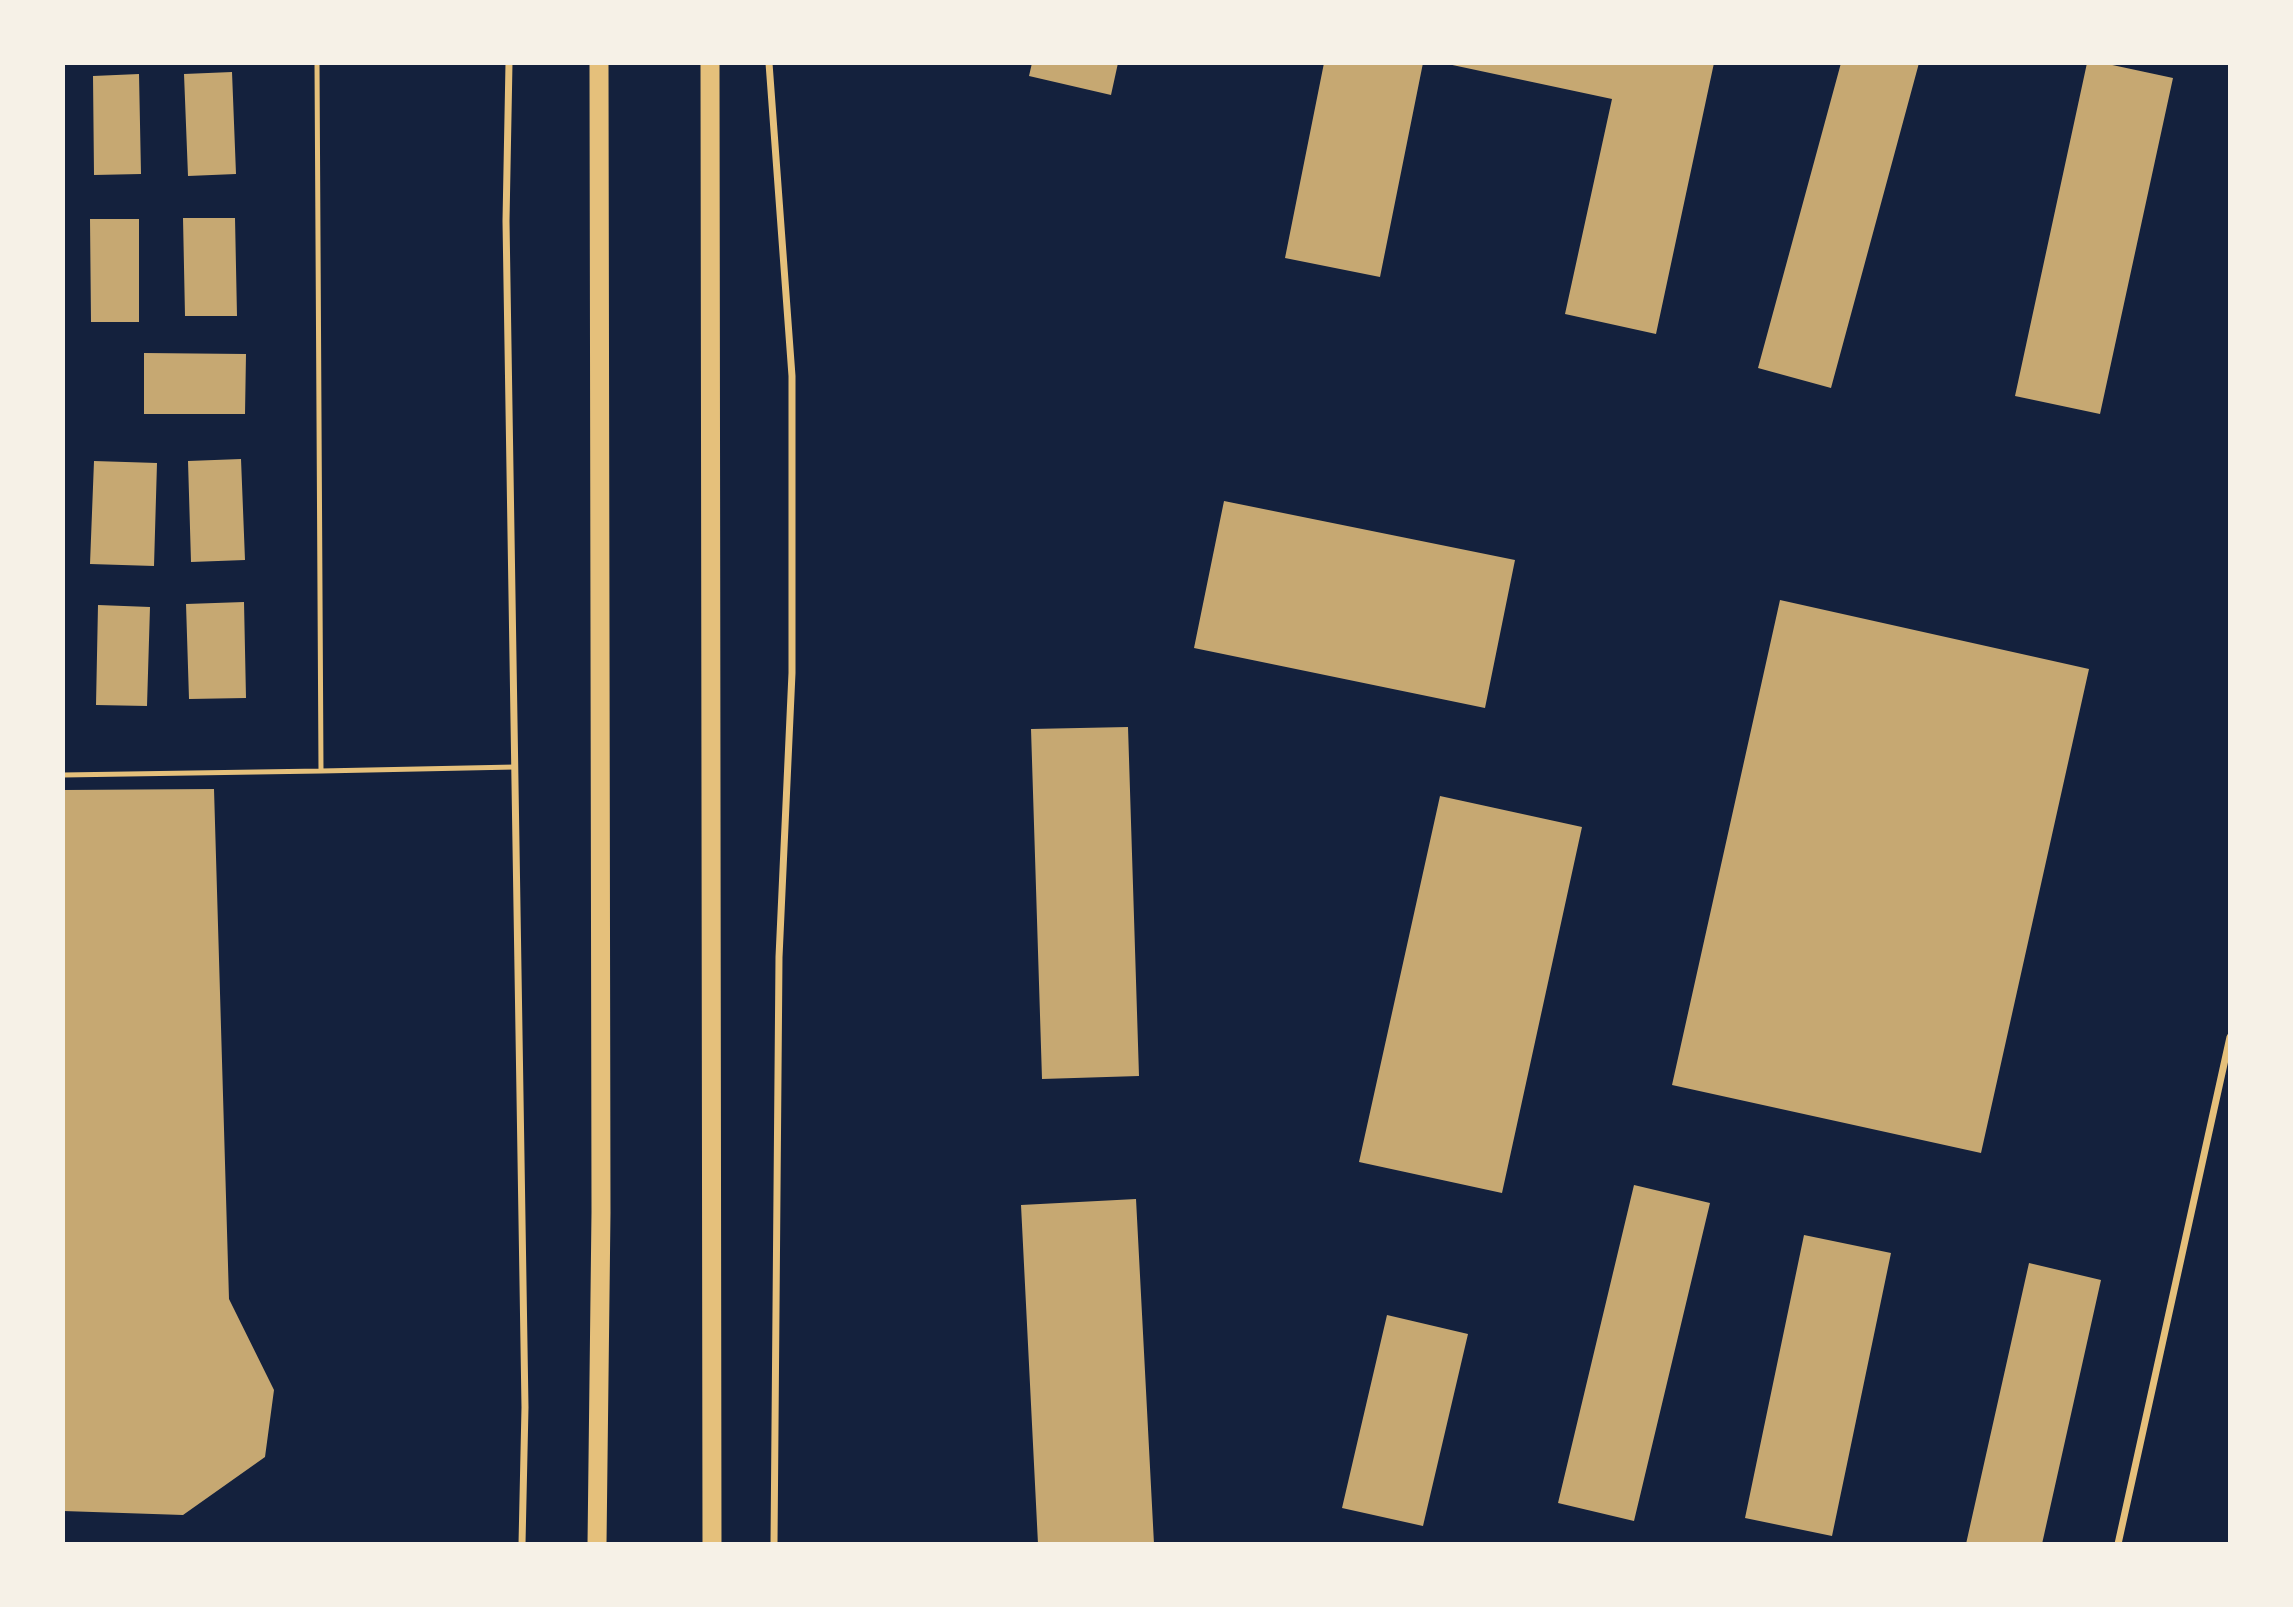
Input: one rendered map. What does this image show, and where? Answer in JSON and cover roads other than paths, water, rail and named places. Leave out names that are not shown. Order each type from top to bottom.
[{"type":"highway","points":[[597,1544],[601,1212],[599,63]]},
{"type":"highway","points":[[710,63],[712,1544]]},
{"type":"street","points":[[509,63],[506,221],[525,1407],[522,1544]]},
{"type":"street","points":[[769,63],[792,403],[792,673],[779,957],[774,1544]]},
{"type":"street","points":[[2118,1544],[2230,1037]]},
{"type":"lane","points":[[317,63],[321,771]]},
{"type":"lane","points":[[63,775],[515,767]]}]
